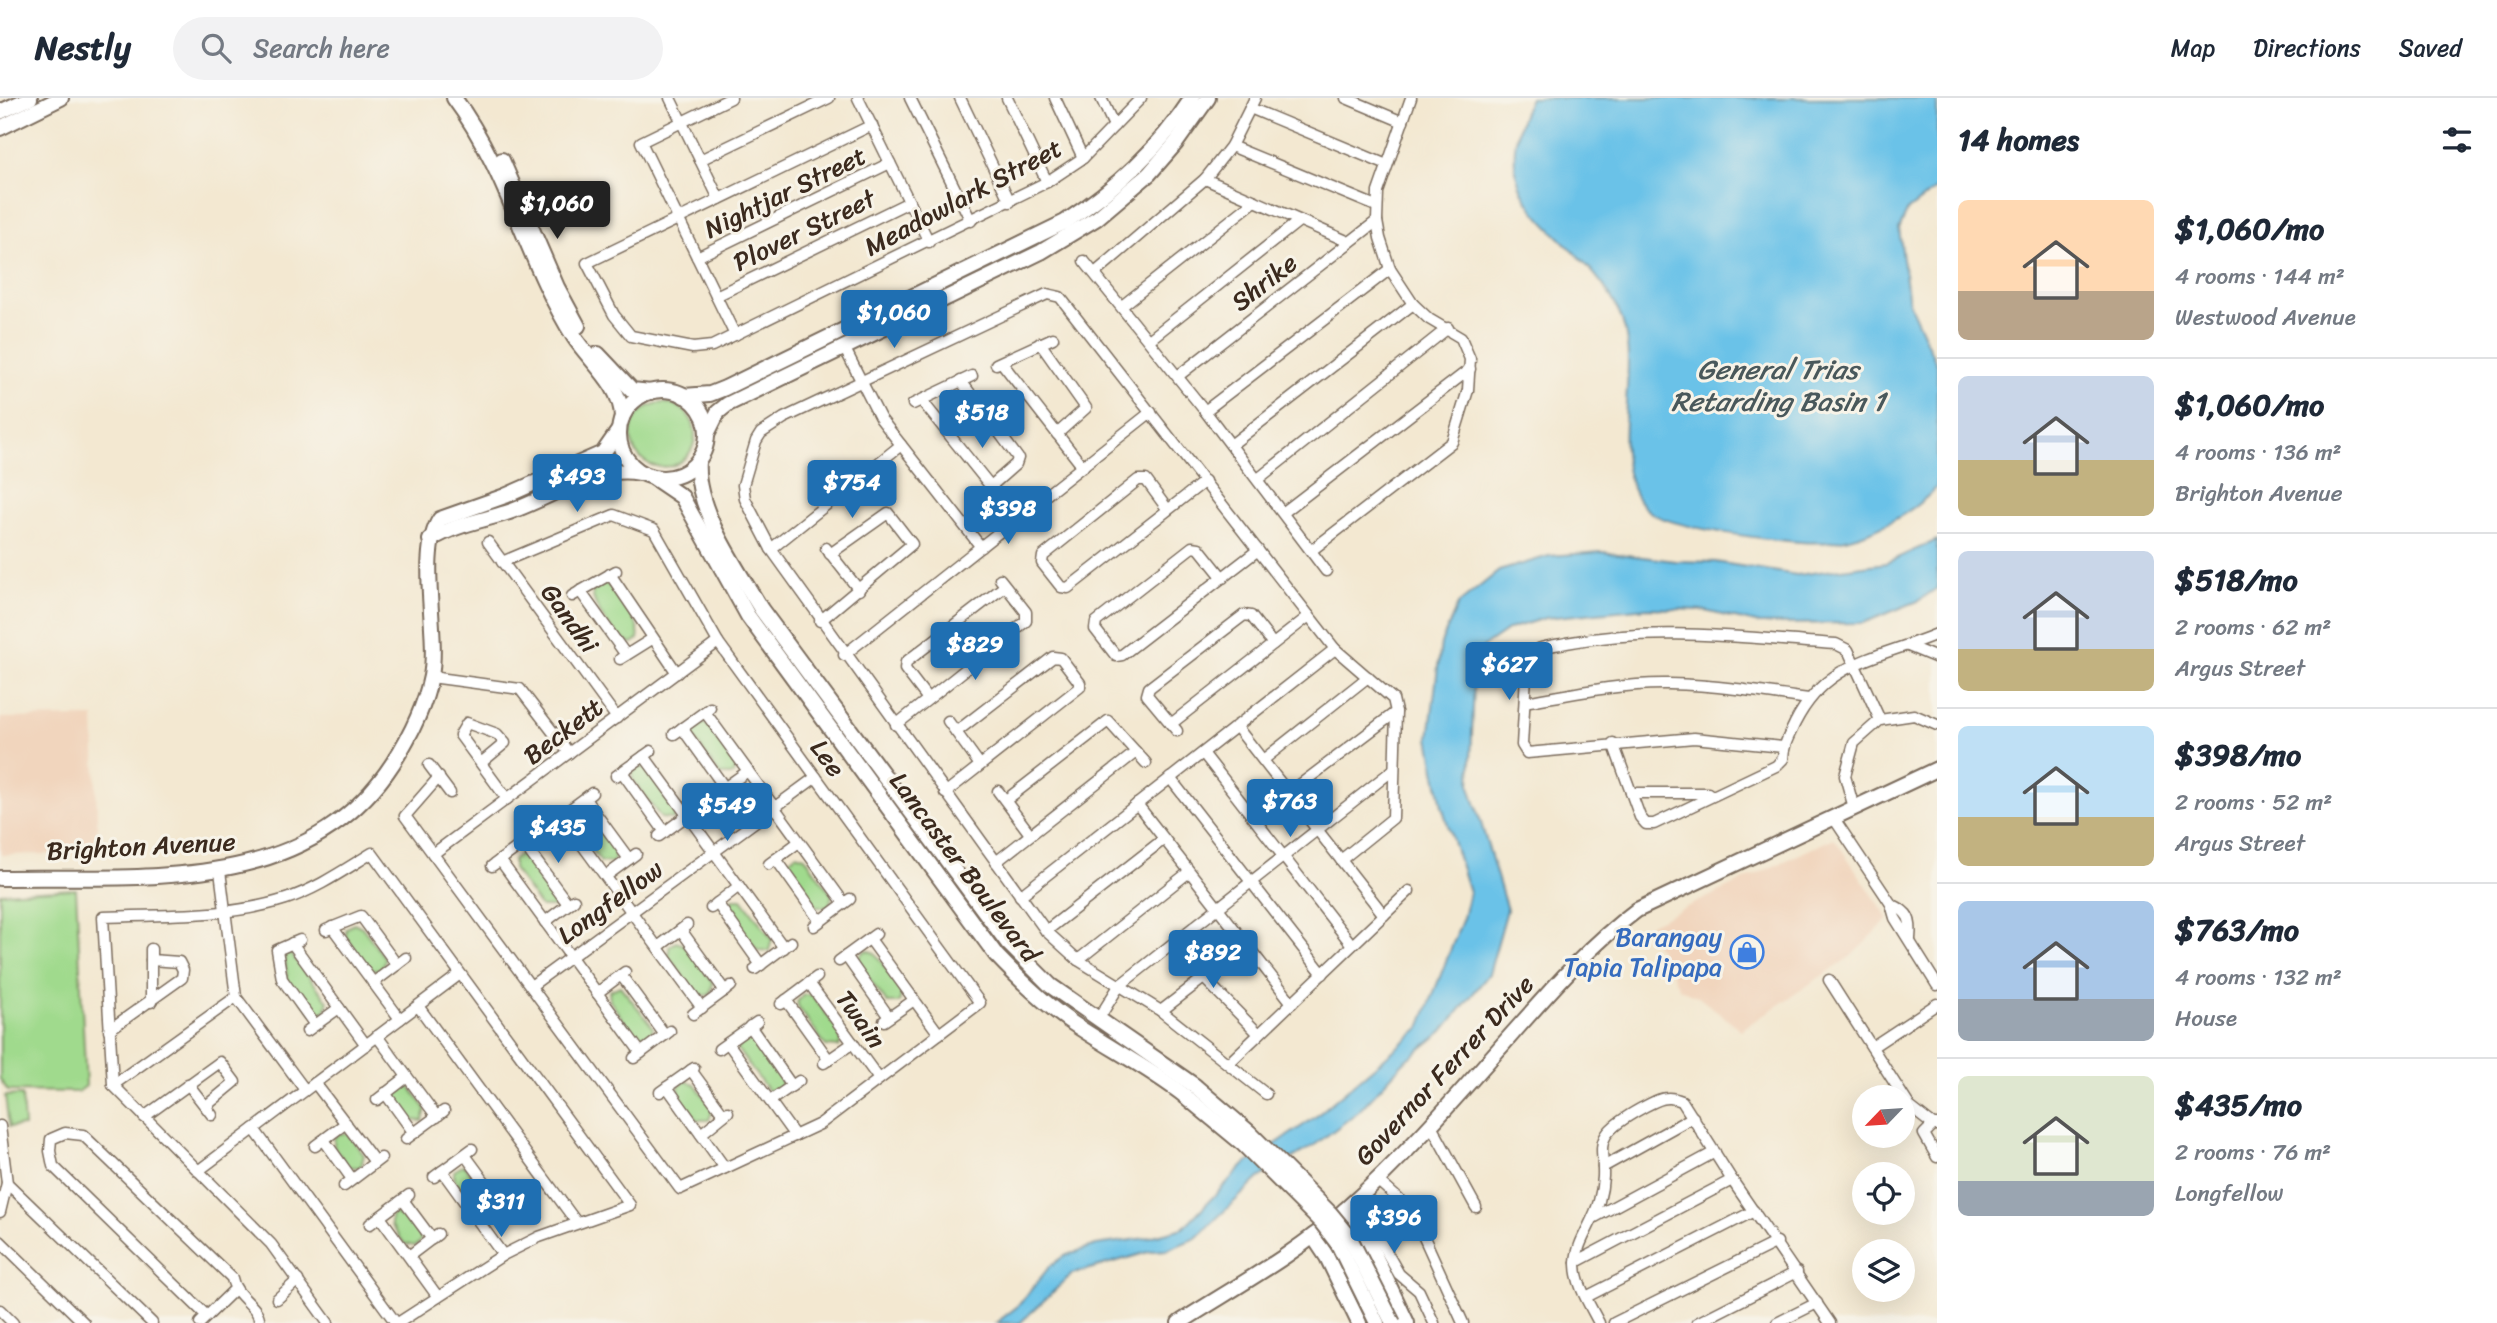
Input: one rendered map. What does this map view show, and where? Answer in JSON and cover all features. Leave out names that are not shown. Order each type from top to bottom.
[{"type":"main road","points":[[0,112],[30,98]]},
{"type":"main road","points":[[0,128],[61,98]]},
{"type":"main road","points":[[454,98],[476,127],[556,307],[575,339],[622,405],[620,424],[624,456],[648,476]]},
{"type":"main road","points":[[467,98],[484,122],[512,179],[557,287],[583,333],[632,390],[671,391],[684,396],[701,412],[707,434]]},
{"type":"main road","points":[[684,396],[710,394],[725,388],[1065,222],[1108,193],[1138,167],[1192,98]]},
{"type":"main road","points":[[430,540],[451,529],[508,512],[599,476],[623,471],[648,476],[679,476],[698,461],[718,412],[728,404],[1041,252],[1097,218],[1149,174],[1176,143],[1208,98]]},
{"type":"main road","points":[[430,540],[440,519],[446,515],[505,496],[603,453],[629,406],[651,391]]},
{"type":"main road","name":"Lancaster Boulevard","points":[[698,461],[698,487],[729,555],[761,609],[1008,943],[1051,986],[1099,1018],[1190,1091],[1249,1132],[1330,1213],[1349,1236],[1393,1323]]},
{"type":"main road","name":"Lancaster Boulevard","points":[[648,476],[682,497],[748,616],[996,955],[1036,995],[1069,1021],[1190,1091],[1322,1223],[1338,1244],[1377,1323]]},
{"type":"main road","name":"Brighton Avenue","points":[[0,878],[220,871],[266,861],[310,842],[342,821],[380,783],[407,741],[431,677],[433,649],[430,540]]},
{"type":"main road","name":"Governor Ferrer Drive","points":[[1179,1323],[1312,1236],[1345,1210],[1431,1125],[1566,974],[1610,931],[1646,904],[1937,769]]},
{"type":"main road","points":[[1345,1210],[1364,1233],[1407,1323]]},
{"type":"main road","points":[[1312,1236],[1327,1257],[1360,1323]]},
{"type":"street","points":[[670,98],[719,199]]},
{"type":"street","points":[[731,98],[641,142],[735,335]]},
{"type":"street","points":[[700,160],[829,98]]},
{"type":"street","points":[[858,98],[929,242]]},
{"type":"street","points":[[910,98],[971,222]]},
{"type":"street","points":[[960,98],[1010,202]]},
{"type":"street","points":[[1007,98],[1047,182]]},
{"type":"street","points":[[1055,98],[1083,158]]},
{"type":"street","points":[[1101,98],[1114,126]]},
{"type":"street","name":"Meadowlark Street","points":[[679,219],[587,263],[614,315],[631,336],[702,349],[971,222],[1047,182],[1083,158],[1141,98]]},
{"type":"street","points":[[1346,98],[1403,122]]},
{"type":"street","points":[[1312,550],[1452,442],[1468,390],[1470,369],[1467,349],[1461,338],[1429,319],[1413,304],[1390,269],[1377,221],[1376,206],[1410,98]]},
{"type":"street","points":[[1095,273],[1205,179],[1231,146],[1253,103],[1387,166]]},
{"type":"street","points":[[679,219],[872,125]]},
{"type":"street","points":[[1231,146],[1376,206]]},
{"type":"street","name":"Nightjar Street","points":[[697,257],[890,163]]},
{"type":"street","points":[[1205,179],[1349,242]]},
{"type":"street","points":[[1122,306],[1255,201]]},
{"type":"street","name":"Plover Street","points":[[716,296],[909,202]]},
{"type":"street","points":[[1149,340],[1300,221]]},
{"type":"street","name":"Shrike","points":[[1178,376],[1377,221]]},
{"type":"street","points":[[1084,261],[1178,376],[1284,512],[1326,571]]},
{"type":"street","points":[[1205,411],[1390,269]]},
{"type":"street","points":[[1266,1094],[1230,1062],[1161,1011],[1078,960],[1046,931],[820,621],[771,549],[745,499],[743,485],[756,441],[770,426],[1054,294],[1060,297],[1335,649],[1390,695],[1396,712],[1393,818],[1341,860]]},
{"type":"street","points":[[1231,445],[1413,304]]},
{"type":"street","points":[[1258,479],[1448,328]]},
{"type":"street","points":[[1053,338],[999,364],[1083,467]]},
{"type":"street","points":[[1040,343],[1086,408],[1057,434]]},
{"type":"street","points":[[844,347],[880,418],[981,547]]},
{"type":"street","points":[[1284,512],[1470,369]]},
{"type":"street","points":[[972,376],[917,403],[1017,519]]},
{"type":"street","points":[[961,381],[1018,458],[1016,464],[991,486]]},
{"type":"street","points":[[845,655],[1151,412]]},
{"type":"street","points":[[771,549],[901,445]]},
{"type":"street","points":[[1168,510],[1146,480],[1138,480],[1043,556],[1042,563],[1061,587],[1068,588],[1168,510],[1205,481]]},
{"type":"street","name":"Lee","points":[[502,562],[614,515],[654,530],[718,642],[980,1003],[939,1034]]},
{"type":"street","points":[[820,621],[859,590],[910,548],[910,539],[892,516],[884,515],[828,551],[859,590]]},
{"type":"street","name":"Gandhi","points":[[488,542],[617,718]]},
{"type":"street","points":[[1223,578],[1199,548],[1192,547],[1096,622],[1095,629],[1115,656],[1122,655],[1223,578],[1258,550]]},
{"type":"street","points":[[652,639],[623,657],[576,594],[613,572],[652,639],[677,673]]},
{"type":"street","points":[[896,725],[1026,621],[1026,612],[1002,582],[906,662],[905,669],[928,699]]},
{"type":"street","points":[[1273,644],[1251,616],[1244,615],[1149,688],[1147,695],[1174,728],[1309,616]]},
{"type":"street","points":[[1783,747],[1694,738],[1613,743],[1527,753],[1522,745],[1527,658],[1531,652],[1604,636],[1673,633],[1836,644],[1848,650],[1880,720]]},
{"type":"street","points":[[1613,743],[1631,793],[1646,824],[1654,824],[1712,793],[1776,766],[1783,759],[1783,747],[1808,699],[1829,679],[1855,664],[1937,634]]},
{"type":"street","name":"Beckett","points":[[433,854],[718,642]]},
{"type":"street","points":[[1908,646],[1937,658]]},
{"type":"street","points":[[1020,896],[1335,649]]},
{"type":"street","points":[[945,793],[1080,687],[1078,679],[1060,658],[1053,657],[956,732]]},
{"type":"street","points":[[431,677],[520,690],[569,753]]},
{"type":"street","points":[[1263,760],[1368,677]]},
{"type":"street","points":[[1524,702],[1594,690],[1666,683],[1737,688],[1808,699]]},
{"type":"street","points":[[748,771],[721,790],[678,731],[708,710],[799,842],[847,901],[817,923],[773,862],[799,842]]},
{"type":"street","points":[[1289,793],[1396,712]]},
{"type":"street","points":[[1854,808],[1845,776],[1854,743],[1880,720],[1914,715],[1937,725]]},
{"type":"street","points":[[948,721],[980,765]]},
{"type":"street","points":[[481,763],[505,743],[497,734],[467,723],[460,735],[481,763],[508,799]]},
{"type":"street","points":[[1006,800],[1103,723],[1112,723],[1146,763]]},
{"type":"street","points":[[1236,726],[1384,915]]},
{"type":"street","points":[[996,862],[1136,752]]},
{"type":"street","points":[[688,815],[662,834],[619,774],[648,753],[739,886],[787,945],[758,967],[714,905],[739,886]]},
{"type":"street","points":[[1203,753],[1352,945]]},
{"type":"street","points":[[429,765],[450,793]]},
{"type":"street","points":[[1099,1018],[1119,986],[1393,770]]},
{"type":"street","name":"Longfellow","points":[[531,986],[816,777]]},
{"type":"street","points":[[439,778],[405,816],[680,1189],[820,1124],[939,1034],[873,936],[843,958],[886,1019],[914,1000]]},
{"type":"street","points":[[1170,778],[1322,974]]},
{"type":"street","points":[[999,791],[1030,834]]},
{"type":"street","points":[[1631,793],[1712,793]]},
{"type":"street","points":[[606,876],[632,856],[588,796],[557,819],[606,876],[658,947],[698,1011],[728,989],[684,928],[658,947]]},
{"type":"street","points":[[1137,804],[1292,1003]]},
{"type":"street","points":[[1833,817],[1891,904],[1905,910],[1910,917],[1910,939],[1937,985]]},
{"type":"street","points":[[1046,931],[1164,839]]},
{"type":"street","points":[[545,922],[571,902],[526,841],[496,863],[571,957],[638,1055],[668,1033],[624,973],[597,993]]},
{"type":"street","points":[[254,1129],[397,1323],[503,1255],[539,1237],[630,1205],[372,853],[322,884],[287,899],[225,912],[103,917],[113,1085],[271,1244],[328,1323]]},
{"type":"street","points":[[220,871],[236,997],[305,1090]]},
{"type":"street","points":[[1078,960],[1189,872]]},
{"type":"street","points":[[1230,1062],[1409,891]]},
{"type":"street","points":[[373,983],[401,962],[361,916],[329,929],[400,1019]]},
{"type":"street","points":[[339,1008],[311,1028],[282,979],[277,950],[296,942],[366,1045]]},
{"type":"street","points":[[1161,1011],[1246,945]]},
{"type":"street","points":[[151,948],[151,1002]]},
{"type":"street","points":[[109,1031],[182,978],[183,970],[179,962],[151,960]]},
{"type":"street","points":[[198,1171],[460,974]]},
{"type":"street","points":[[1204,978],[1259,1034]]},
{"type":"street","name":"Twain","points":[[853,1043],[826,1062],[783,1002],[813,980],[879,1079]]},
{"type":"street","points":[[1829,980],[1910,1107],[1935,1125],[1924,1134],[1937,1157]]},
{"type":"street","points":[[113,1085],[236,997]]},
{"type":"street","points":[[1872,1047],[1937,1004]]},
{"type":"street","points":[[418,1006],[577,1223]]},
{"type":"street","points":[[770,1101],[796,1083],[753,1024],[723,1046],[770,1101],[795,1136]]},
{"type":"street","points":[[377,1036],[407,1077],[440,1114],[410,1136],[381,1097],[407,1077]]},
{"type":"street","points":[[145,1117],[188,1084],[215,1064],[224,1064],[235,1082],[209,1110],[188,1084]]},
{"type":"street","points":[[701,1134],[727,1113],[693,1068],[663,1090],[701,1134],[725,1168]]},
{"type":"street","points":[[315,1083],[378,1160],[348,1183],[319,1143],[346,1123]]},
{"type":"street","points":[[1599,1323],[1576,1262],[1602,1187],[1603,1140],[1607,1130],[1616,1122],[1660,1098],[1670,1096],[1682,1101],[1731,1180],[1777,1242],[1830,1323]]},
{"type":"street","points":[[1603,1167],[1693,1117]]},
{"type":"street","points":[[1431,1125],[1476,1207]]},
{"type":"street","points":[[0,1126],[7,1183],[0,1212]]},
{"type":"street","points":[[234,1290],[203,1320],[54,1166],[50,1151],[51,1139],[65,1133],[83,1135],[232,1278],[234,1290],[258,1313],[260,1323]]},
{"type":"street","points":[[475,1217],[502,1197],[468,1152],[438,1174],[503,1255]]},
{"type":"street","points":[[1593,1218],[1715,1152]]},
{"type":"street","points":[[1376,1179],[1412,1211],[1463,1323]]},
{"type":"street","points":[[1576,1262],[1731,1180]]},
{"type":"street","points":[[7,1183],[152,1323]]},
{"type":"street","points":[[370,1224],[406,1198],[435,1237],[409,1256]]},
{"type":"street","points":[[1356,1199],[1399,1274],[1419,1291],[1434,1323]]},
{"type":"street","points":[[1587,1297],[1754,1212]]},
{"type":"street","points":[[380,1217],[438,1297]]},
{"type":"street","points":[[0,1241],[84,1323]]},
{"type":"street","points":[[1614,1323],[1777,1242]]},
{"type":"street","points":[[1697,1323],[1797,1272]]},
{"type":"street","points":[[278,1299],[298,1280]]},
{"type":"street","points":[[1777,1323],[1817,1303]]},
{"type":"street","points":[[0,1310],[13,1323]]},
{"type":"shaded area","points":[[94,717],[98,853],[0,855],[0,718]]},
{"type":"shaded area","points":[[1834,838],[1889,919],[1850,957],[1741,1030],[1697,996],[1680,989],[1646,926]]},
{"type":"green space","points":[[663,403],[686,412],[695,435],[686,458],[663,467],[640,458],[631,435],[640,412]]},
{"type":"green space","points":[[604,583],[615,591],[632,616],[638,633],[638,639],[633,643],[627,642],[613,631],[600,613],[593,590]]},
{"type":"green space","points":[[700,722],[708,725],[736,763],[733,775],[720,775],[691,734],[692,728]]},
{"type":"green space","points":[[637,767],[646,767],[677,807],[674,819],[661,818],[633,780],[632,774]]},
{"type":"green space","points":[[577,810],[589,813],[616,851],[613,863],[601,862],[573,824],[572,818]]},
{"type":"green space","points":[[520,854],[527,855],[557,897],[554,907],[541,907],[513,869],[513,860]]},
{"type":"green space","points":[[796,854],[805,857],[832,895],[829,907],[817,907],[789,869],[789,860]]},
{"type":"green space","points":[[76,889],[86,1086],[78,1092],[8,1091],[0,1079],[0,893]]},
{"type":"green space","points":[[733,899],[742,899],[772,939],[769,951],[757,950],[729,912],[729,903]]},
{"type":"green space","points":[[354,923],[362,927],[385,958],[382,970],[370,969],[346,938],[346,929]]},
{"type":"green space","points":[[676,942],[685,945],[713,983],[710,995],[697,995],[669,957],[669,947]]},
{"type":"green space","points":[[866,950],[875,953],[902,991],[899,1003],[887,1003],[859,965],[859,956]]},
{"type":"green space","points":[[290,953],[328,1001],[325,1013],[312,1013],[288,982],[284,954]]},
{"type":"green space","points":[[620,986],[653,1027],[650,1039],[637,1039],[610,1001],[609,991]]},
{"type":"green space","points":[[803,995],[812,995],[842,1035],[839,1047],[826,1046],[799,1008],[797,1002]]},
{"type":"green space","points":[[742,1038],[754,1041],[782,1078],[781,1088],[769,1092],[737,1049]]},
{"type":"green space","points":[[686,1081],[695,1084],[713,1109],[709,1120],[697,1120],[679,1096],[679,1086]]},
{"type":"green space","points":[[401,1087],[410,1087],[426,1109],[423,1121],[410,1120],[396,1101],[396,1091]]},
{"type":"green space","points":[[22,1095],[24,1126],[9,1127],[5,1096]]},
{"type":"green space","points":[[339,1134],[348,1134],[364,1155],[361,1167],[348,1167],[334,1147],[334,1138]]},
{"type":"green space","points":[[464,1165],[487,1193],[487,1202],[481,1206],[472,1205],[454,1180],[454,1171]]},
{"type":"green space","points":[[398,1211],[407,1215],[418,1228],[420,1242],[415,1246],[405,1244],[391,1225],[391,1216]]},
{"type":"water","name":"General Trias Retarding Basin 1","points":[[1530,98],[1937,98],[1937,188],[1908,210],[1899,229],[1909,303],[1937,365],[1937,487],[1915,507],[1888,523],[1859,535],[1830,542],[1793,541],[1712,531],[1667,520],[1646,508],[1636,495],[1628,474],[1625,428],[1628,355],[1619,312],[1602,283],[1539,217],[1524,194],[1515,168],[1516,137]]},
{"type":"water","points":[[1937,540],[1937,588],[1918,601],[1863,623],[1760,624],[1701,610],[1648,608],[1545,618],[1509,629],[1483,647],[1474,681],[1470,786],[1507,910],[1489,974],[1443,1031],[1403,1063],[1359,1111],[1316,1144],[1259,1178],[1196,1238],[1167,1250],[1152,1251],[1072,1274],[1020,1323],[996,1323],[1018,1306],[1050,1266],[1064,1256],[1096,1245],[1146,1238],[1183,1228],[1243,1166],[1314,1118],[1420,1028],[1463,918],[1469,892],[1442,806],[1429,738],[1441,643],[1458,604],[1499,571],[1549,556],[1602,552],[1675,561],[1715,562],[1797,575],[1886,563]]},
{"type":"place","name":"Barangay Tapia Talipapa","points":[[1747,952]]}]
